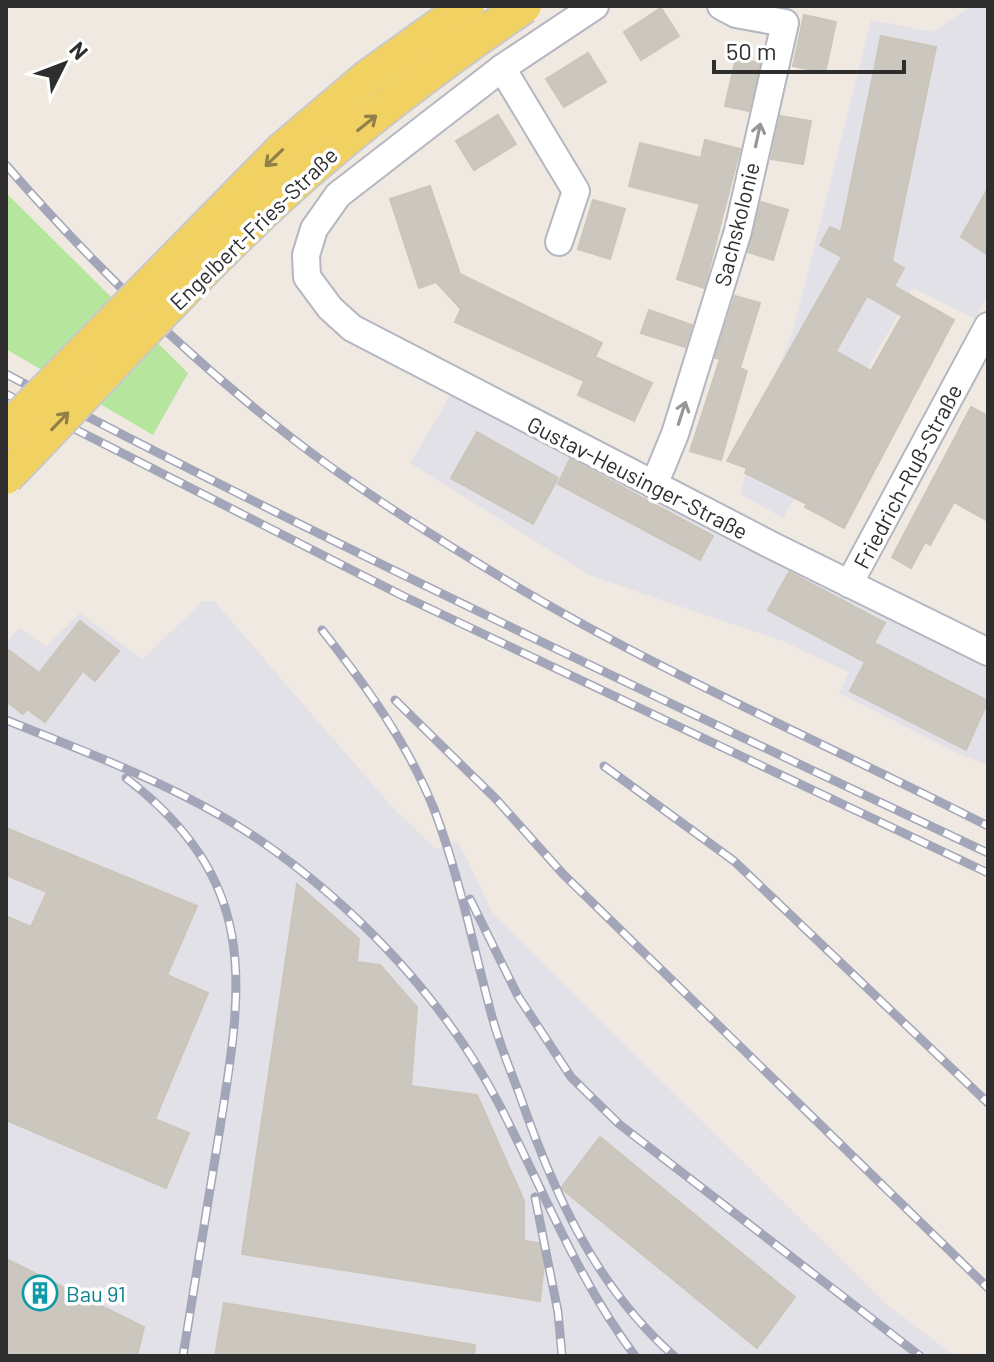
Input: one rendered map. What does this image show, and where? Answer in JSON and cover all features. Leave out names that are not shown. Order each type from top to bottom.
[{"type":"main road","name":"Engelbert-Fries-Straße","points":[[6,431],[282,150],[368,77],[467,6]]},
{"type":"main road","name":"Engelbert-Fries-Straße","points":[[6,477],[237,239],[307,172],[449,57],[524,6]]},
{"type":"street","points":[[559,242],[576,191],[502,68],[595,6]]},
{"type":"street","name":"Sachskolonie","points":[[654,485],[680,420],[738,231],[785,23],[736,14],[721,6]]},
{"type":"street","name":"Gustav-Heusinger-Straße","points":[[502,68],[338,195],[314,229],[306,255],[307,277],[330,308],[352,328],[654,485],[988,652]]},
{"type":"street","name":"Friedrich-Ruß-Straße","points":[[849,584],[988,326]]},
{"type":"shaded area","points":[[971,6],[988,6],[988,295],[975,319],[913,288],[783,518],[740,494],[771,384],[792,334],[871,20],[933,32]]},
{"type":"shaded area","points":[[454,389],[988,659],[988,765],[961,755],[839,693],[849,672],[782,641],[591,576],[410,463]]},
{"type":"shaded area","points":[[203,601],[214,601],[393,808],[436,849],[458,841],[493,913],[886,1304],[955,1356],[6,1356],[6,643],[19,628],[46,646],[80,613],[142,659]]},
{"type":"green space","points":[[6,193],[188,373],[153,435],[6,349]]},
{"type":"building","points":[[661,8],[679,36],[641,60],[624,32]]},
{"type":"building","points":[[804,15],[836,22],[825,73],[793,66]]},
{"type":"building","points":[[881,36],[936,47],[892,261],[904,268],[894,286],[954,320],[844,528],[805,507],[807,504],[745,473],[747,468],[727,461],[842,257],[820,245],[830,227],[841,232]],"holes":[[[867,296],[902,316],[871,371],[836,351]]]},
{"type":"building","points":[[588,53],[606,82],[564,107],[546,79]]},
{"type":"building","points":[[736,58],[760,63],[749,111],[725,106]]},
{"type":"building","points":[[498,115],[516,144],[474,170],[456,141]]},
{"type":"building","points":[[780,116],[811,121],[803,164],[771,159]]},
{"type":"building","points":[[705,140],[740,149],[704,288],[677,279],[700,204],[629,186],[640,143],[701,158]]},
{"type":"building","points":[[430,186],[460,274],[602,343],[595,357],[652,383],[634,421],[578,395],[584,381],[455,322],[461,309],[436,282],[419,288],[390,199]]},
{"type":"building","points":[[988,188],[988,255],[961,237]]},
{"type":"building","points":[[593,200],[625,209],[610,259],[578,249]]},
{"type":"building","points":[[761,202],[788,210],[773,260],[748,252]]},
{"type":"building","points":[[735,296],[760,303],[740,368],[747,371],[721,460],[690,451],[720,359],[715,358]]},
{"type":"building","points":[[649,310],[692,325],[685,347],[641,333]]},
{"type":"building","points":[[971,407],[988,416],[988,521],[954,502],[930,545],[925,542],[911,568],[892,557]]},
{"type":"building","points":[[477,432],[558,478],[533,524],[451,478]]},
{"type":"building","points":[[570,459],[713,536],[700,560],[558,484]]},
{"type":"building","points":[[789,572],[885,623],[874,643],[988,701],[966,750],[850,691],[865,662],[768,610]]},
{"type":"building","points":[[80,621],[119,651],[95,681],[83,671],[45,722],[27,709],[23,714],[6,701],[6,648],[39,673]]},
{"type":"building","points":[[6,828],[197,906],[167,975],[208,993],[155,1119],[189,1133],[166,1188],[6,1120],[6,916],[31,927],[47,892],[6,875]]},
{"type":"building","points":[[297,884],[359,939],[357,962],[380,965],[417,1007],[411,1086],[477,1095],[524,1201],[524,1241],[546,1244],[540,1301],[242,1254]]},
{"type":"building","points":[[600,1137],[795,1297],[757,1348],[561,1188]]},
{"type":"building","name":"Bau 91","points":[[6,1259],[144,1327],[137,1356],[6,1356]]},
{"type":"building","points":[[224,1303],[475,1345],[474,1356],[215,1356]]},
{"type":"railway","points":[[6,165],[72,238],[179,343],[293,439],[370,494],[504,579],[621,645],[988,826]]},
{"type":"railway","points":[[6,374],[371,559],[988,853]]},
{"type":"railway","points":[[6,394],[401,595],[988,873]]},
{"type":"railway","points":[[322,630],[384,715],[434,809],[458,885],[497,1033],[562,1201],[579,1235],[621,1299],[674,1356]]},
{"type":"railway","points":[[395,700],[496,799],[563,874],[988,1288]]},
{"type":"railway","points":[[6,720],[167,787],[229,820],[294,865],[363,925],[425,993],[478,1067],[578,1264],[635,1356]]},
{"type":"railway","points":[[604,766],[734,861],[988,1103]]},
{"type":"railway","points":[[126,778],[170,817],[201,857],[222,897],[232,939],[236,983],[234,1030],[183,1356]]},
{"type":"railway","points":[[470,899],[518,996],[571,1077],[619,1124],[920,1356]]},
{"type":"railway","points":[[535,1197],[558,1312],[562,1356]]},
{"type":"place","name":"Bau 91","points":[[40,1293]]}]
